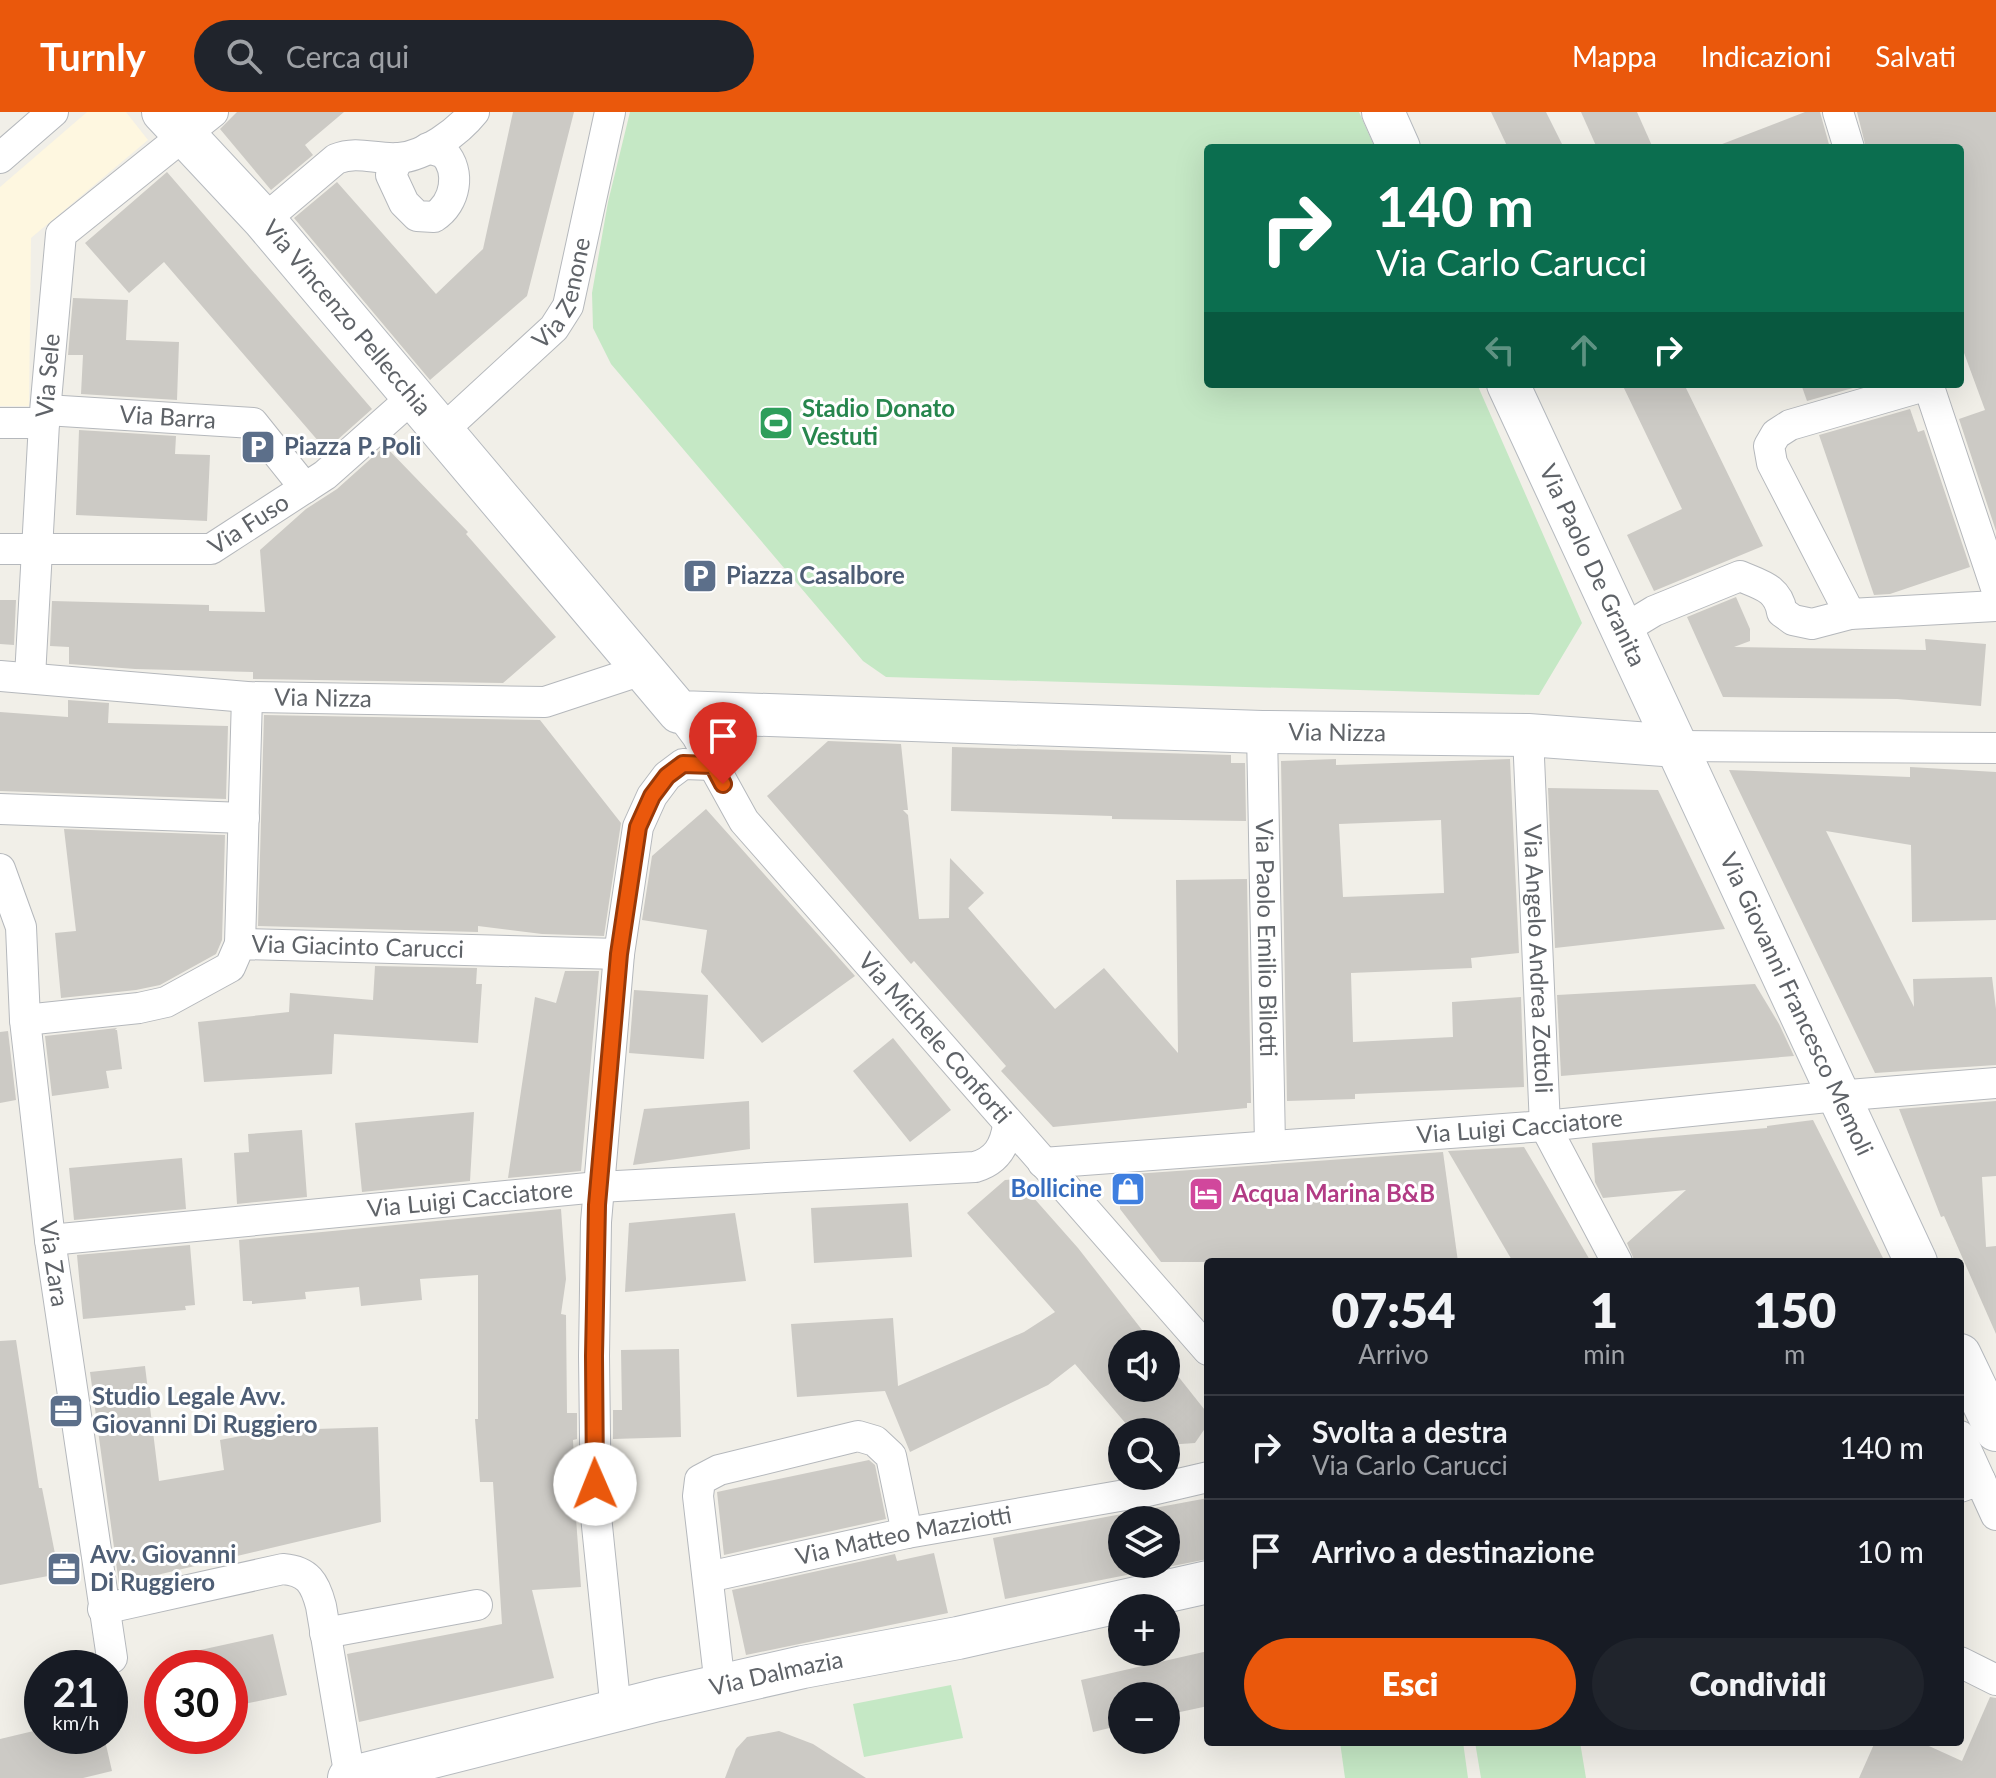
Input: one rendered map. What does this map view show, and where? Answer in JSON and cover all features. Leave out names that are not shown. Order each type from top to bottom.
[{"type":"main road","points":[[1383,112],[1397,144]]},
{"type":"main road","name":"Via Vincenzo Pellecchia","points":[[187,120],[264,220],[679,712]]},
{"type":"main road","name":"Via Paolo De Granita","points":[[1510,388],[1677,746]]},
{"type":"main road","name":"Via Nizza","points":[[679,712],[1262,732],[1528,735],[1677,746]]},
{"type":"main road","name":"Via Giovanni Francesco Memoli","points":[[1677,746],[1914,1258]]},
{"type":"main road","points":[[1964,1369],[1980,1424]]},
{"type":"main road","name":"Via Dalmazia","points":[[349,1778],[456,1766],[616,1711],[803,1667],[958,1638],[1204,1583]]},
{"type":"street","points":[[0,158],[53,112]]},
{"type":"street","points":[[264,220],[336,159],[348,154],[398,158],[428,148],[474,112]]},
{"type":"street","name":"Via Zenone","points":[[442,431],[554,328],[568,306],[610,112]]},
{"type":"street","points":[[1838,112],[1848,144]]},
{"type":"street","name":"Via Sele","points":[[30,677],[45,416],[61,234],[187,120]]},
{"type":"street","points":[[398,158],[391,175],[404,203],[417,216],[434,217],[446,207],[451,196],[454,170],[444,153],[428,148]]},
{"type":"street","points":[[1850,614],[1772,463],[1769,446],[1776,434],[1790,425],[1918,388]]},
{"type":"street","points":[[1929,388],[1996,588]]},
{"type":"street","name":"Via Fuso","points":[[0,549],[211,549],[325,475],[414,396]]},
{"type":"street","name":"Via Barra","points":[[0,423],[45,416],[253,423],[305,488]]},
{"type":"street","points":[[1621,631],[1654,611],[1740,576],[1765,586],[1780,599],[1782,612],[1793,620],[1812,624],[1850,614],[1996,606]]},
{"type":"street","name":"Via Nizza","points":[[0,676],[247,697],[545,702],[642,670]]},
{"type":"street","points":[[240,944],[247,697]]},
{"type":"street","name":"Via Michele Conforti","points":[[679,712],[697,736],[744,821],[1204,1345]]},
{"type":"street","name":"Via Paolo Emilio Bilotti","points":[[1262,732],[1270,1145]]},
{"type":"street","name":"Via Angelo Andrea Zottoli","points":[[1528,735],[1545,1126],[1615,1258]]},
{"type":"street","name":"Via Nizza","points":[[1677,746],[1996,748]]},
{"type":"street","points":[[616,1711],[596,1516],[594,1356],[598,1187],[619,954],[638,827],[652,796],[667,776],[683,764],[713,765]]},
{"type":"street","points":[[0,809],[244,829]]},
{"type":"street","name":"Via Zara","points":[[0,869],[21,927],[25,1020],[50,1240],[111,1650]]},
{"type":"street","name":"Via Giacinto Carucci","points":[[25,1020],[139,1008],[166,1002],[230,967],[240,944],[619,954]]},
{"type":"street","name":"Via Luigi Cacciatore","points":[[1043,1163],[1545,1126],[1996,1083]]},
{"type":"street","name":"Via Luigi Cacciatore","points":[[50,1240],[598,1187],[975,1167],[989,1163],[999,1151],[1008,1125]]},
{"type":"street","points":[[1980,1424],[1970,1483],[1996,1515]]},
{"type":"street","points":[[720,1686],[698,1496],[700,1480],[719,1470],[858,1436],[875,1441],[891,1456],[907,1533]]},
{"type":"street","name":"Via Matteo Mazziotti","points":[[708,1577],[907,1533],[1148,1491],[1204,1478]]},
{"type":"street","points":[[103,1609],[283,1569],[298,1570],[313,1583],[318,1594],[349,1778]]},
{"type":"street","points":[[325,1633],[477,1605]]},
{"type":"street","points":[[1964,1664],[1996,1680]]},
{"type":"shaded area","points":[[87,112],[126,112],[148,140],[31,238],[29,406],[0,406],[0,187]]},
{"type":"green space","points":[[630,112],[1359,112],[1373,144],[1204,144],[1204,388],[1479,388],[1582,623],[1539,695],[886,677],[863,661],[611,364],[593,328],[592,293],[608,202]]},
{"type":"green space","points":[[951,1685],[963,1738],[864,1757],[853,1704]]},
{"type":"green space","points":[[1341,1746],[1464,1746],[1468,1778],[1345,1778]]},
{"type":"green space","points":[[1476,1746],[1581,1746],[1586,1778],[1481,1778]]},
{"type":"building","points":[[237,112],[344,112],[305,145],[313,155],[271,190],[220,129]]},
{"type":"building","points":[[513,112],[574,112],[527,296],[430,380],[294,218],[337,182],[436,294],[483,249]]},
{"type":"building","points":[[1491,112],[1546,112],[1562,144],[1506,144]]},
{"type":"building","points":[[1581,112],[1637,112],[1651,144],[1595,144]]},
{"type":"building","points":[[1805,112],[1820,112],[1829,144],[1722,144]]},
{"type":"building","points":[[1857,112],[1996,112],[1996,531],[1959,419],[1985,410],[1964,353],[1964,144],[1865,144]]},
{"type":"building","points":[[167,172],[372,409],[326,450],[164,262],[129,293],[85,243]]},
{"type":"building","points":[[73,298],[128,300],[126,340],[179,342],[177,400],[81,394],[83,355],[68,355]]},
{"type":"building","points":[[1624,388],[1686,388],[1763,546],[1654,591],[1627,535],[1682,509]]},
{"type":"building","points":[[1802,388],[1853,388],[1807,401]]},
{"type":"building","points":[[1910,409],[1918,432],[1924,430],[1970,567],[1890,594],[1874,595],[1819,435]]},
{"type":"building","points":[[79,430],[176,436],[175,454],[210,455],[207,521],[76,515]]},
{"type":"building","points":[[385,446],[468,532],[466,534],[556,637],[503,683],[253,679],[253,672],[69,664],[69,647],[50,646],[52,601],[209,605],[209,611],[265,612],[260,550]]},
{"type":"building","points":[[1736,597],[1750,629],[1750,641],[1734,647],[1926,650],[1925,639],[1986,644],[1981,706],[1897,699],[1723,697],[1687,617]]},
{"type":"building","points":[[0,600],[16,600],[14,645],[0,644]]},
{"type":"building","points":[[68,700],[109,703],[108,723],[228,726],[226,799],[0,791],[0,712],[68,717]]},
{"type":"building","points":[[264,715],[540,720],[621,823],[604,936],[542,934],[478,926],[478,932],[258,926]]},
{"type":"building","points":[[828,741],[901,744],[908,810],[903,810],[908,815],[919,919],[949,918],[950,858],[984,893],[968,908],[1055,1009],[1104,968],[1178,1053],[1176,880],[1247,879],[1251,1103],[1247,1103],[1247,1108],[1053,1127],[1001,1071],[1006,1066],[914,961],[911,964],[767,796]]},
{"type":"building","points":[[952,747],[1231,755],[1231,763],[1245,763],[1246,821],[1112,819],[1112,816],[951,811]]},
{"type":"building","points":[[1336,759],[1336,765],[1510,759],[1519,953],[1471,958],[1472,968],[1351,973],[1353,1042],[1453,1037],[1452,1002],[1521,997],[1524,1087],[1355,1094],[1355,1099],[1287,1101],[1281,761]],"holes":[[[1441,820],[1444,893],[1343,897],[1339,824]]]},
{"type":"building","points":[[1910,767],[1996,772],[1996,920],[1912,922],[1911,845],[1826,831],[1914,1007],[1913,979],[1992,977],[1996,1009],[1996,1065],[1875,1073],[1729,770],[1910,777]]},
{"type":"building","points":[[1548,788],[1658,790],[1725,929],[1555,948]]},
{"type":"building","points":[[706,809],[855,976],[762,1043],[701,972],[707,930],[642,920],[652,856]]},
{"type":"building","points":[[64,829],[225,835],[222,940],[216,954],[160,985],[61,998],[55,933],[76,931]]},
{"type":"building","points":[[375,966],[477,968],[476,984],[482,984],[478,1043],[334,1034],[332,1074],[204,1082],[198,1022],[289,1012],[290,993],[373,1000]]},
{"type":"building","points":[[565,971],[599,971],[581,1171],[508,1178],[535,997],[556,1003]]},
{"type":"building","points":[[1755,984],[1794,1056],[1561,1076],[1557,995]]},
{"type":"building","points":[[634,990],[708,995],[704,1059],[629,1053]]},
{"type":"building","points":[[117,1028],[122,1069],[106,1071],[109,1088],[52,1096],[45,1036]]},
{"type":"building","points":[[8,1031],[16,1100],[0,1103],[0,1032]]},
{"type":"building","points":[[893,1038],[951,1110],[910,1142],[853,1071]]},
{"type":"building","points":[[749,1101],[750,1149],[633,1165],[644,1109]]},
{"type":"building","points":[[1996,1101],[1996,1176],[1982,1177],[1986,1247],[1996,1246],[1996,1334],[1964,1258],[1944,1216],[1941,1217],[1899,1109]]},
{"type":"building","points":[[474,1112],[470,1181],[362,1192],[355,1123]]},
{"type":"building","points":[[1813,1120],[1883,1258],[1633,1258],[1627,1243],[1686,1190],[1603,1198],[1595,1182],[1592,1143]]},
{"type":"building","points":[[302,1130],[307,1197],[237,1204],[234,1153],[249,1152],[248,1134]]},
{"type":"building","points":[[1524,1147],[1589,1258],[1511,1258],[1448,1151]]},
{"type":"building","points":[[1443,1152],[1457,1258],[1204,1258],[1204,1262],[1161,1262],[1120,1209],[1120,1175]]},
{"type":"building","points":[[182,1158],[186,1209],[74,1220],[69,1168]]},
{"type":"building","points":[[1017,1179],[1078,1248],[1142,1330],[1108,1330],[1108,1402],[1180,1402],[1180,1379],[1204,1409],[1204,1430],[1195,1443],[1180,1444],[1180,1418],[1121,1418],[1075,1364],[1048,1385],[910,1452],[885,1391],[797,1397],[791,1324],[893,1318],[898,1386],[1024,1332],[1055,1312],[967,1213],[1005,1180]]},
{"type":"building","points":[[908,1203],[912,1257],[814,1263],[811,1208]]},
{"type":"building","points":[[561,1209],[566,1279],[561,1314],[566,1315],[567,1413],[577,1413],[573,1477],[581,1587],[532,1590],[554,1678],[359,1722],[347,1654],[502,1624],[493,1482],[480,1482],[475,1419],[478,1419],[478,1275],[420,1279],[422,1300],[361,1306],[359,1287],[305,1292],[306,1299],[252,1304],[252,1301],[243,1301],[239,1240]]},
{"type":"building","points":[[735,1213],[746,1281],[625,1292],[629,1223]]},
{"type":"building","points":[[190,1245],[195,1305],[185,1306],[186,1310],[83,1319],[77,1255]]},
{"type":"building","points":[[16,1340],[39,1488],[42,1488],[59,1574],[0,1585],[0,1341]]},
{"type":"building","points":[[679,1349],[681,1437],[613,1439],[613,1410],[622,1410],[621,1350]]},
{"type":"building","points":[[145,1366],[159,1481],[224,1470],[220,1440],[241,1436],[242,1432],[285,1427],[285,1430],[378,1427],[381,1522],[119,1584],[90,1372]]},
{"type":"building","points":[[869,1460],[875,1465],[886,1519],[724,1555],[717,1492]]},
{"type":"building","points":[[1204,1499],[1204,1560],[1180,1565],[1180,1506],[1165,1506]]},
{"type":"building","points":[[1108,1517],[1108,1578],[1112,1578],[1005,1599],[993,1538]]},
{"type":"building","points":[[934,1553],[948,1613],[746,1655],[732,1590],[895,1554],[897,1561]]},
{"type":"building","points":[[273,1634],[287,1695],[248,1703],[248,1650],[200,1650]]},
{"type":"building","points":[[1204,1652],[1204,1707],[1180,1712],[1180,1682],[1108,1682],[1108,1728],[1093,1732],[1081,1680],[1142,1666],[1180,1666],[1180,1657]]},
{"type":"building","points":[[1990,1697],[1996,1698],[1996,1778],[1859,1778],[1873,1746],[1929,1746],[1962,1761]]},
{"type":"building","points":[[779,1731],[813,1744],[866,1778],[725,1778],[736,1749],[747,1737]]},
{"type":"building","points":[[24,1733],[24,1754],[108,1754],[112,1771],[83,1778],[0,1778],[0,1739]]},
{"type":"place","name":"Stadio Donato Vestuti","points":[[776,423]]},
{"type":"place","name":"Piazza P. Poli","points":[[258,447]]},
{"type":"place","name":"Piazza Casalbore","points":[[700,576]]},
{"type":"place","name":"Bollicine","points":[[1128,1189]]},
{"type":"place","name":"Acqua Marina B&B","points":[[1206,1194]]},
{"type":"place","name":"Studio Legale Avv. Giovanni Di Ruggiero","points":[[66,1411]]},
{"type":"place","name":"Avv. Giovanni Di Ruggiero","points":[[64,1569]]},
{"type":"route","points":[[595,1484],[597,1205],[619,954],[638,827],[652,796],[667,776],[683,764],[713,765],[723,784]]}]
